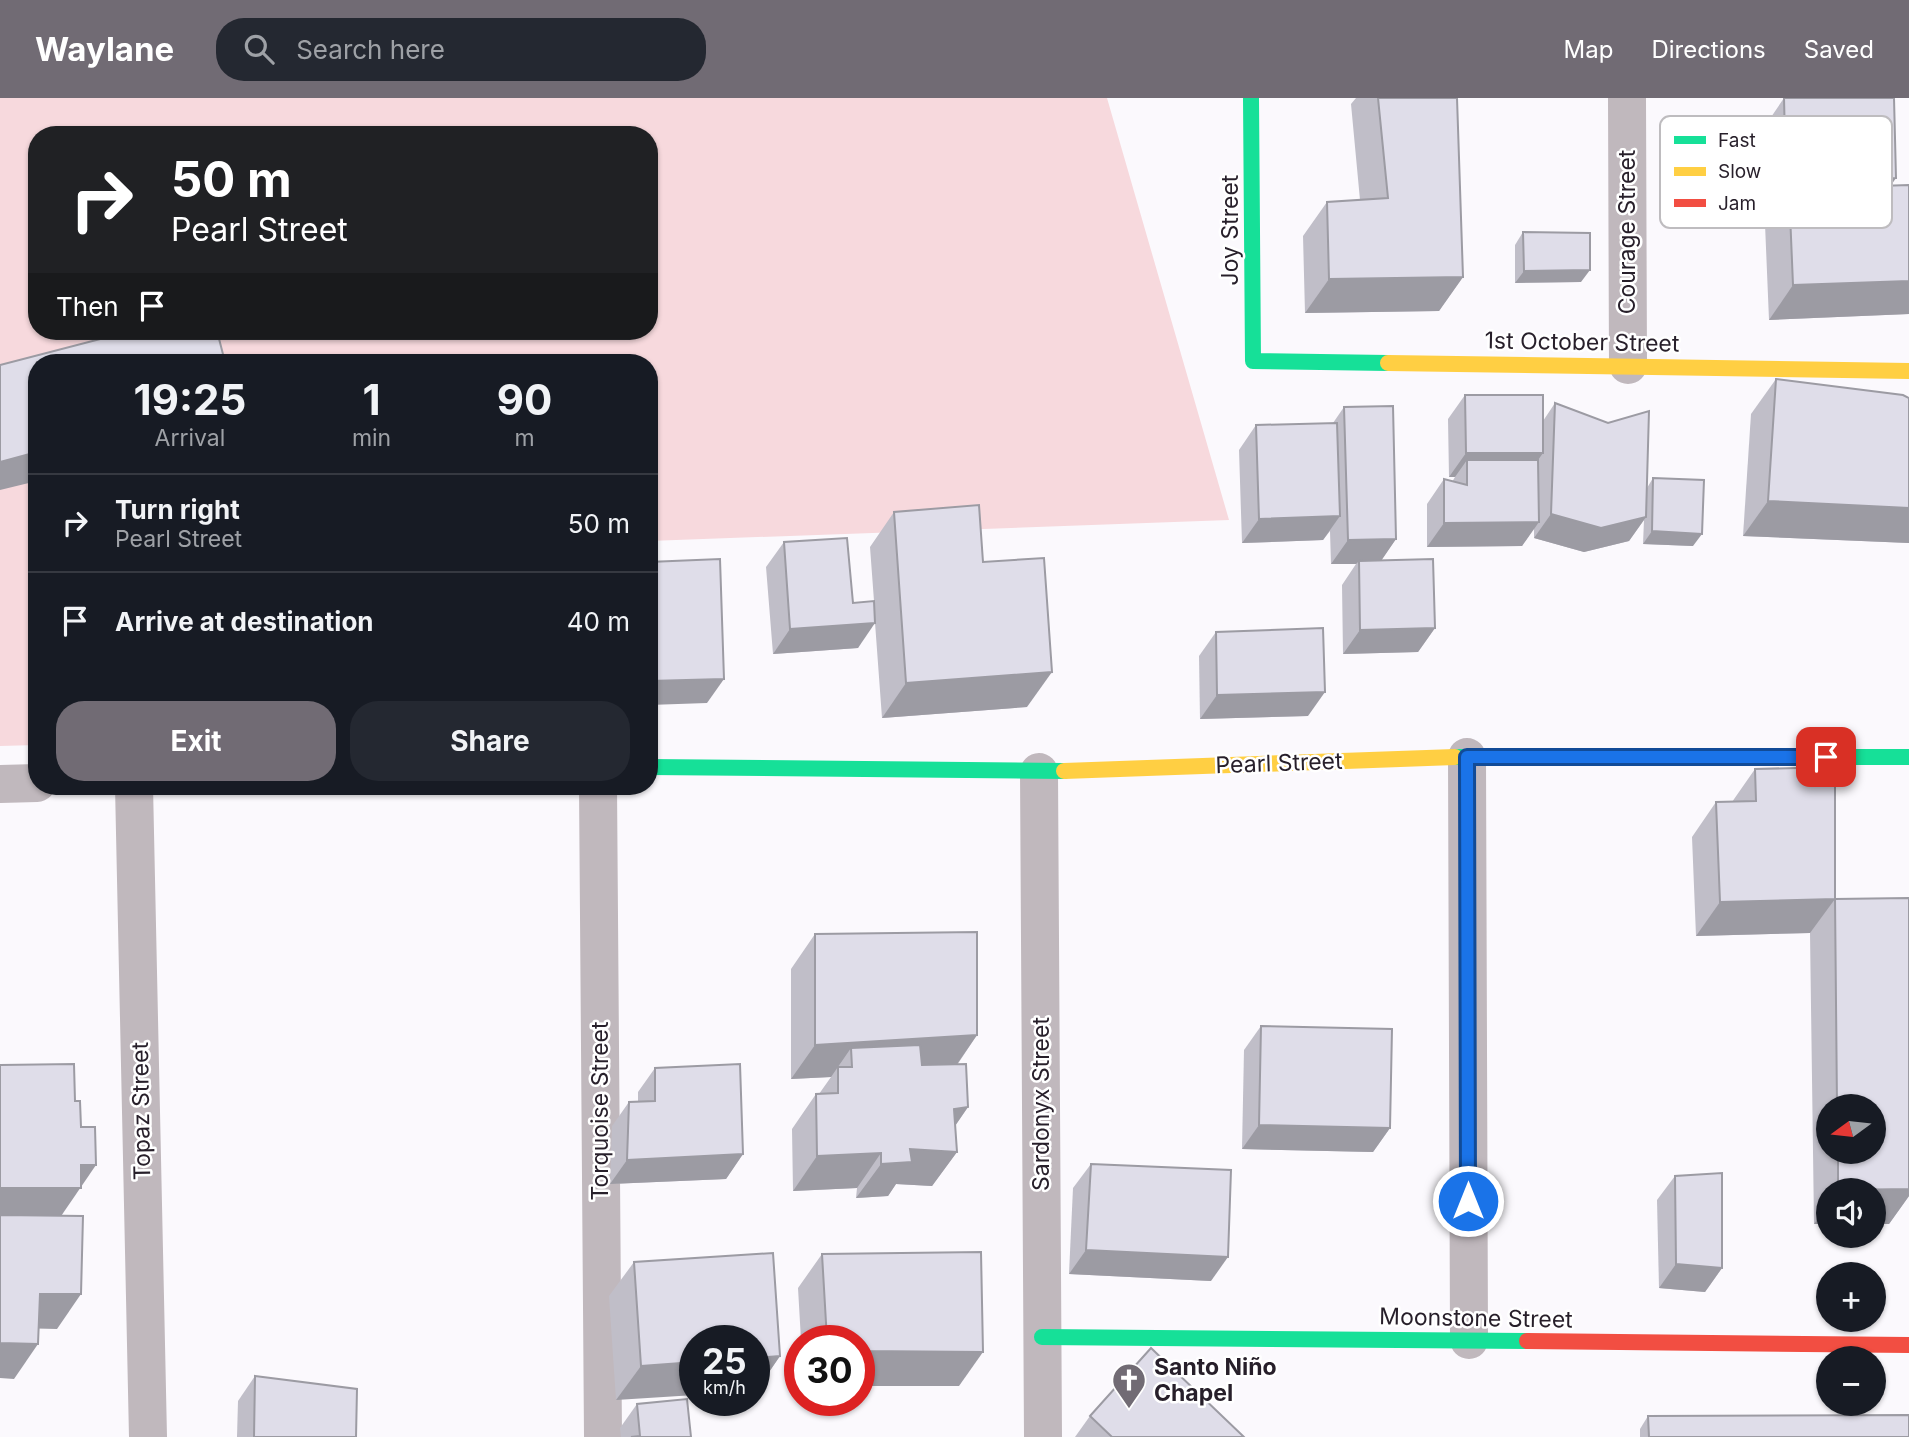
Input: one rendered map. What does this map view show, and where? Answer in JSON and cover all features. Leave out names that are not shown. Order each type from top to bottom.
[{"type":"street","name":"Joy Street","points":[[1251,98],[1254,361]]},
{"type":"street","name":"Courage Street","points":[[1627,98],[1628,365]]},
{"type":"street","name":"1st October Street","points":[[1254,361],[1909,371]]},
{"type":"street","name":"Pearl Street","points":[[658,767],[1039,772],[1467,757],[1909,757]]},
{"type":"street","points":[[1467,757],[1469,1340]]},
{"type":"street","name":"Sardonyx Street","points":[[1039,772],[1043,1437]]},
{"type":"street","points":[[0,784],[28,783]]},
{"type":"street","name":"Topaz Street","points":[[134,795],[148,1437]]},
{"type":"street","name":"Torquoise Street","points":[[598,795],[603,1437]]},
{"type":"street","name":"Moonstone Street","points":[[1042,1337],[1909,1345]]},
{"type":"shaded area","points":[[0,98],[1107,98],[1229,520],[658,541],[658,354],[28,354],[28,745],[0,746]]},
{"type":"building","points":[[1378,98],[1457,98],[1463,277],[1329,279],[1327,202],[1388,198]]},
{"type":"building","points":[[1784,98],[1894,98],[1896,178],[1892,178],[1892,116],[1784,116]]},
{"type":"building","points":[[1909,185],[1909,281],[1793,285],[1791,228],[1892,228],[1892,186]]},
{"type":"building","points":[[1523,232],[1590,233],[1590,270],[1524,271]]},
{"type":"building","points":[[96,340],[219,340],[223,354],[42,354]]},
{"type":"building","points":[[28,358],[28,454],[0,462],[0,365]]},
{"type":"building","points":[[1776,379],[1903,395],[1909,398],[1909,508],[1768,501]]},
{"type":"building","points":[[1465,395],[1543,395],[1543,453],[1466,453]]},
{"type":"building","points":[[1555,403],[1608,423],[1649,411],[1646,517],[1601,528],[1551,514]]},
{"type":"building","points":[[1393,406],[1396,539],[1348,540],[1344,407]]},
{"type":"building","points":[[1337,423],[1340,516],[1259,519],[1256,425]]},
{"type":"building","points":[[1467,460],[1538,460],[1539,522],[1444,523],[1444,479],[1467,485]]},
{"type":"building","points":[[1653,478],[1704,480],[1702,534],[1652,531]]},
{"type":"building","points":[[979,505],[983,562],[1044,558],[1052,672],[906,683],[894,512]]},
{"type":"building","points":[[847,538],[853,603],[874,601],[875,623],[790,629],[784,542]]},
{"type":"building","points":[[720,559],[724,679],[658,681],[658,562]]},
{"type":"building","points":[[1433,559],[1435,628],[1360,630],[1359,561]]},
{"type":"building","points":[[1323,628],[1325,692],[1217,695],[1216,632]]},
{"type":"building","points":[[1835,767],[1835,899],[1720,902],[1716,802],[1756,801],[1755,769]]},
{"type":"building","points":[[1909,898],[1909,1189],[1886,1189],[1886,1178],[1838,1178],[1838,1164],[1886,1164],[1886,1094],[1837,1094],[1835,899]]},
{"type":"building","points":[[977,932],[977,1035],[815,1045],[815,934]]},
{"type":"building","points":[[1261,1026],[1392,1029],[1390,1128],[1259,1125]]},
{"type":"building","points":[[920,1045],[922,1065],[966,1064],[968,1107],[954,1109],[957,1152],[910,1149],[912,1162],[881,1164],[881,1153],[817,1156],[816,1094],[838,1093],[838,1067],[852,1067],[851,1048]]},
{"type":"building","points":[[74,1064],[75,1101],[80,1101],[81,1127],[95,1127],[96,1165],[81,1165],[81,1188],[0,1188],[0,1065]]},
{"type":"building","points":[[740,1064],[743,1154],[627,1160],[629,1102],[655,1101],[655,1068]]},
{"type":"building","points":[[1091,1164],[1231,1170],[1228,1257],[1086,1250]]},
{"type":"building","points":[[1722,1173],[1722,1268],[1676,1264],[1675,1176]]},
{"type":"building","points":[[0,1215],[83,1216],[81,1294],[40,1294],[38,1344],[0,1343]]},
{"type":"building","points":[[981,1252],[983,1352],[875,1351],[875,1325],[826,1325],[822,1254]]},
{"type":"building","points":[[773,1253],[780,1356],[770,1357],[770,1325],[679,1325],[679,1363],[641,1366],[634,1262]]},
{"type":"building","points":[[1151,1348],[1244,1437],[1112,1437],[1090,1416]]},
{"type":"building","points":[[255,1376],[357,1389],[356,1437],[254,1437]]},
{"type":"building","points":[[679,1400],[679,1416],[689,1416],[691,1437],[631,1437],[640,1436],[637,1404]]},
{"type":"building","points":[[1909,1415],[1909,1437],[1649,1437],[1648,1416]]},
{"type":"traffic: fast","points":[[1251,98],[1253,361],[1388,363]]},
{"type":"traffic: fast","points":[[1455,757],[1909,757]]},
{"type":"traffic: fast","points":[[658,767],[1064,771]]},
{"type":"traffic: fast","points":[[1042,1337],[1527,1341]]},
{"type":"traffic: slow","points":[[1388,363],[1909,371]]},
{"type":"traffic: slow","points":[[1064,771],[1455,757]]},
{"type":"traffic: jam","points":[[1527,1341],[1909,1345]]},
{"type":"place","name":"Santo Niño Chapel","points":[[1129,1410]]},
{"type":"route","points":[[1468,1201],[1467,757],[1826,757]]}]
